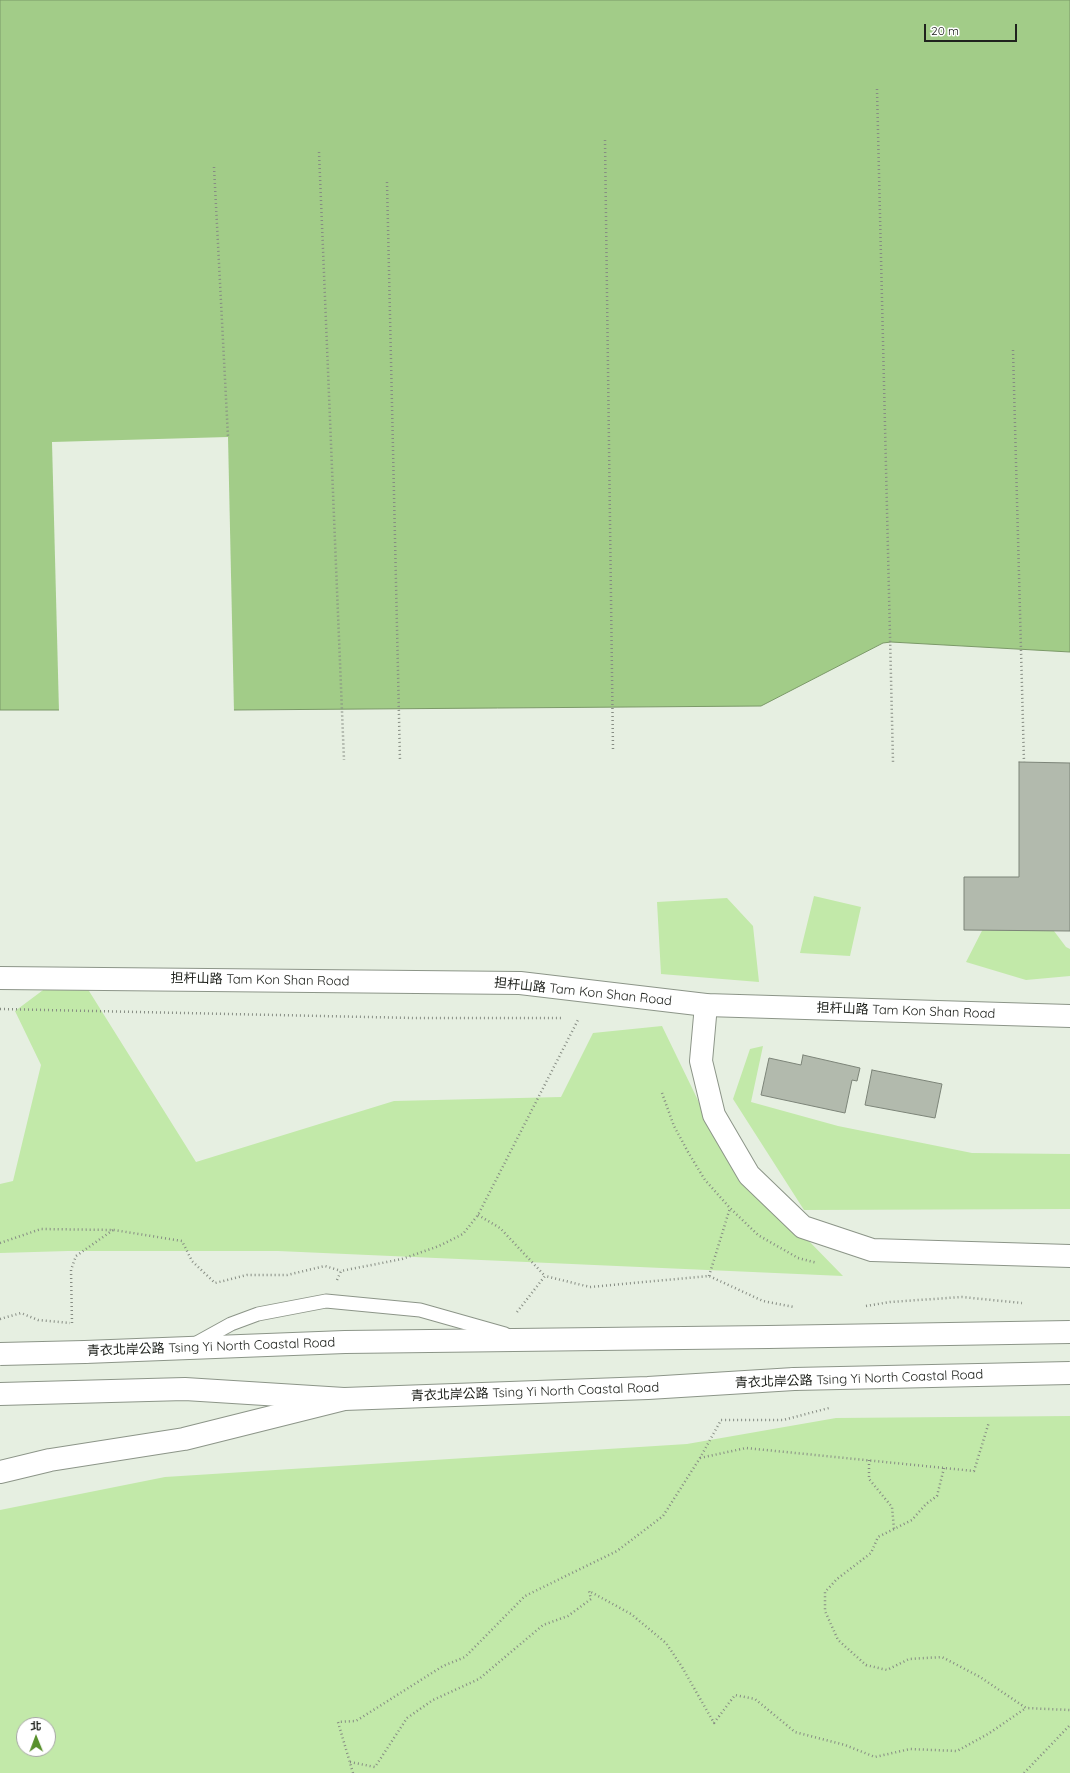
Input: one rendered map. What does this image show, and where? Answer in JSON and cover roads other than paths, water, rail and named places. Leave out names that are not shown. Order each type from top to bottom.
[{"type":"main road","name":"担杆山路 Tam Kon Shan Road","points":[[0,978],[520,983],[706,1005],[961,1014],[1070,1016]]},
{"type":"main road","points":[[706,1005],[701,1061],[714,1115],[749,1175],[803,1227],[872,1250],[1070,1256]]},
{"type":"main road","name":"青衣北岸公路 Tsing Yi North Coastal Road","points":[[0,1354],[345,1342],[1070,1332]]},
{"type":"main road","name":"青衣北岸公路 Tsing Yi North Coastal Road","points":[[0,1394],[185,1389],[344,1399],[648,1388],[794,1379],[1070,1373]]},
{"type":"main road","points":[[0,1472],[50,1460],[184,1439],[344,1399]]},
{"type":"lane","points":[[188,1348],[231,1324],[258,1314],[326,1301],[420,1310],[526,1340]]}]
